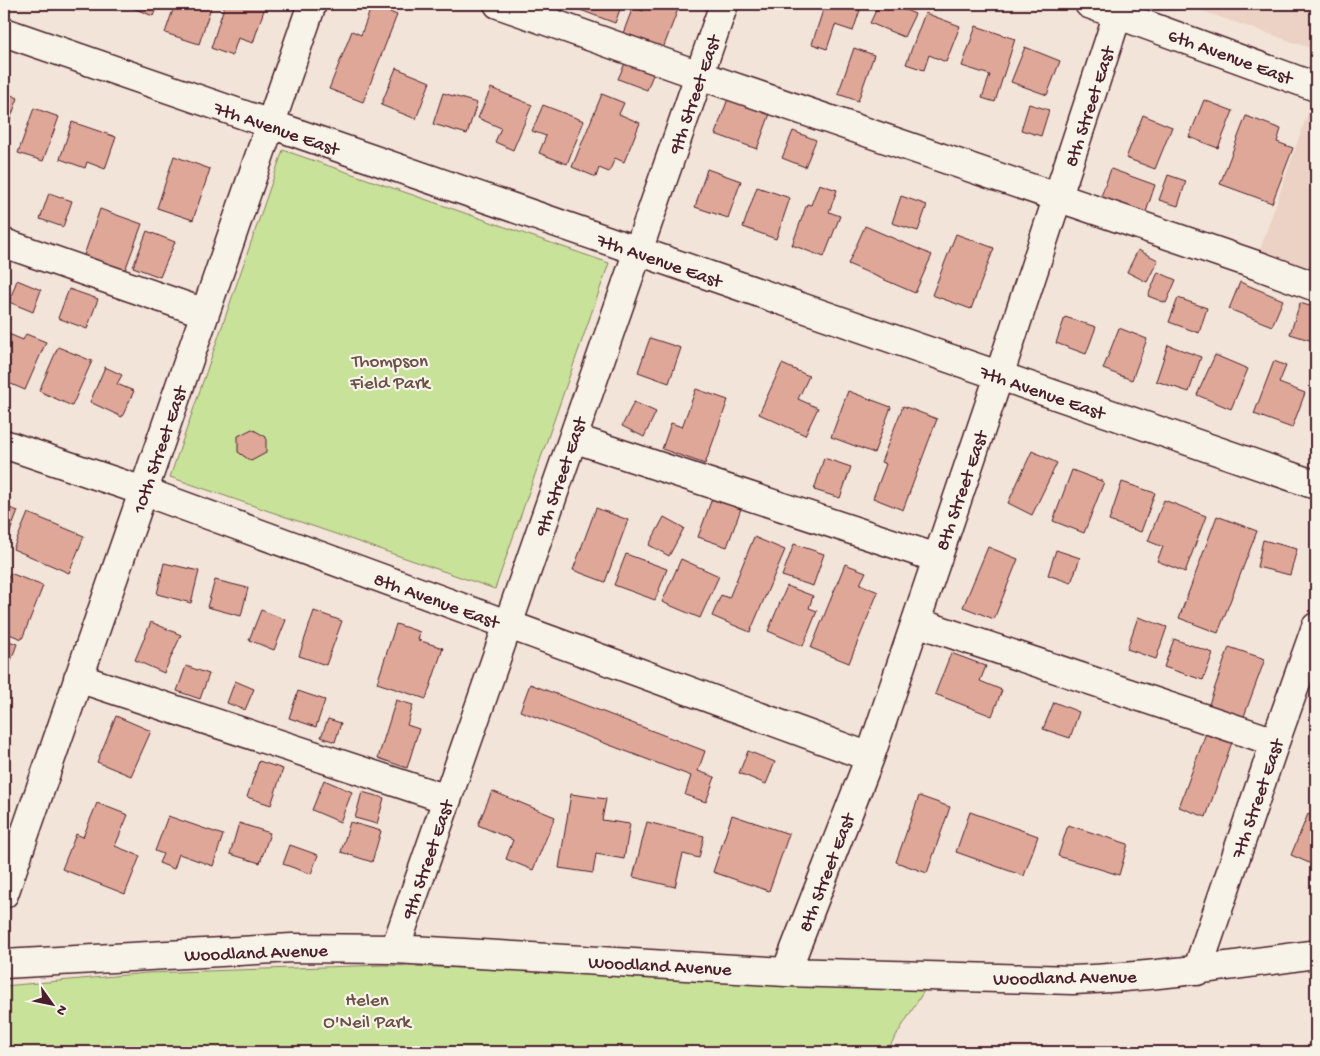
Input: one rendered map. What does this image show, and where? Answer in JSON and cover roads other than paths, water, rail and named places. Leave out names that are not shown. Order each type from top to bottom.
[{"type":"street","name":"10th Street East","points":[[4,894],[312,4]]},
{"type":"street","points":[[498,4],[1316,287]]},
{"type":"street","name":"9th Street East","points":[[395,949],[724,4]]},
{"type":"street","name":"6th Avenue East","points":[[1089,4],[1119,9],[1316,87]]},
{"type":"street","name":"8th Street East","points":[[786,972],[870,757],[999,376],[1119,9]]},
{"type":"street","name":"7th Avenue East","points":[[4,32],[1316,485]]},
{"type":"street","points":[[4,244],[205,312]]},
{"type":"street","points":[[573,438],[937,558]]},
{"type":"street","name":"8th Avenue East","points":[[4,444],[143,491],[870,757]]},
{"type":"street","points":[[916,622],[1275,742]]},
{"type":"street","name":"7th Street East","points":[[1197,971],[1316,627]]},
{"type":"street","points":[[78,678],[447,799]]},
{"type":"street","name":"Woodland Avenue","points":[[4,964],[292,948],[395,949],[786,972],[1073,980],[1197,971],[1316,954]]},
{"type":"park label","name":"Thompson Field Park","points":[[390,370]]},
{"type":"park label","name":"Helen O'Neil Park","points":[[367,1009]]}]
